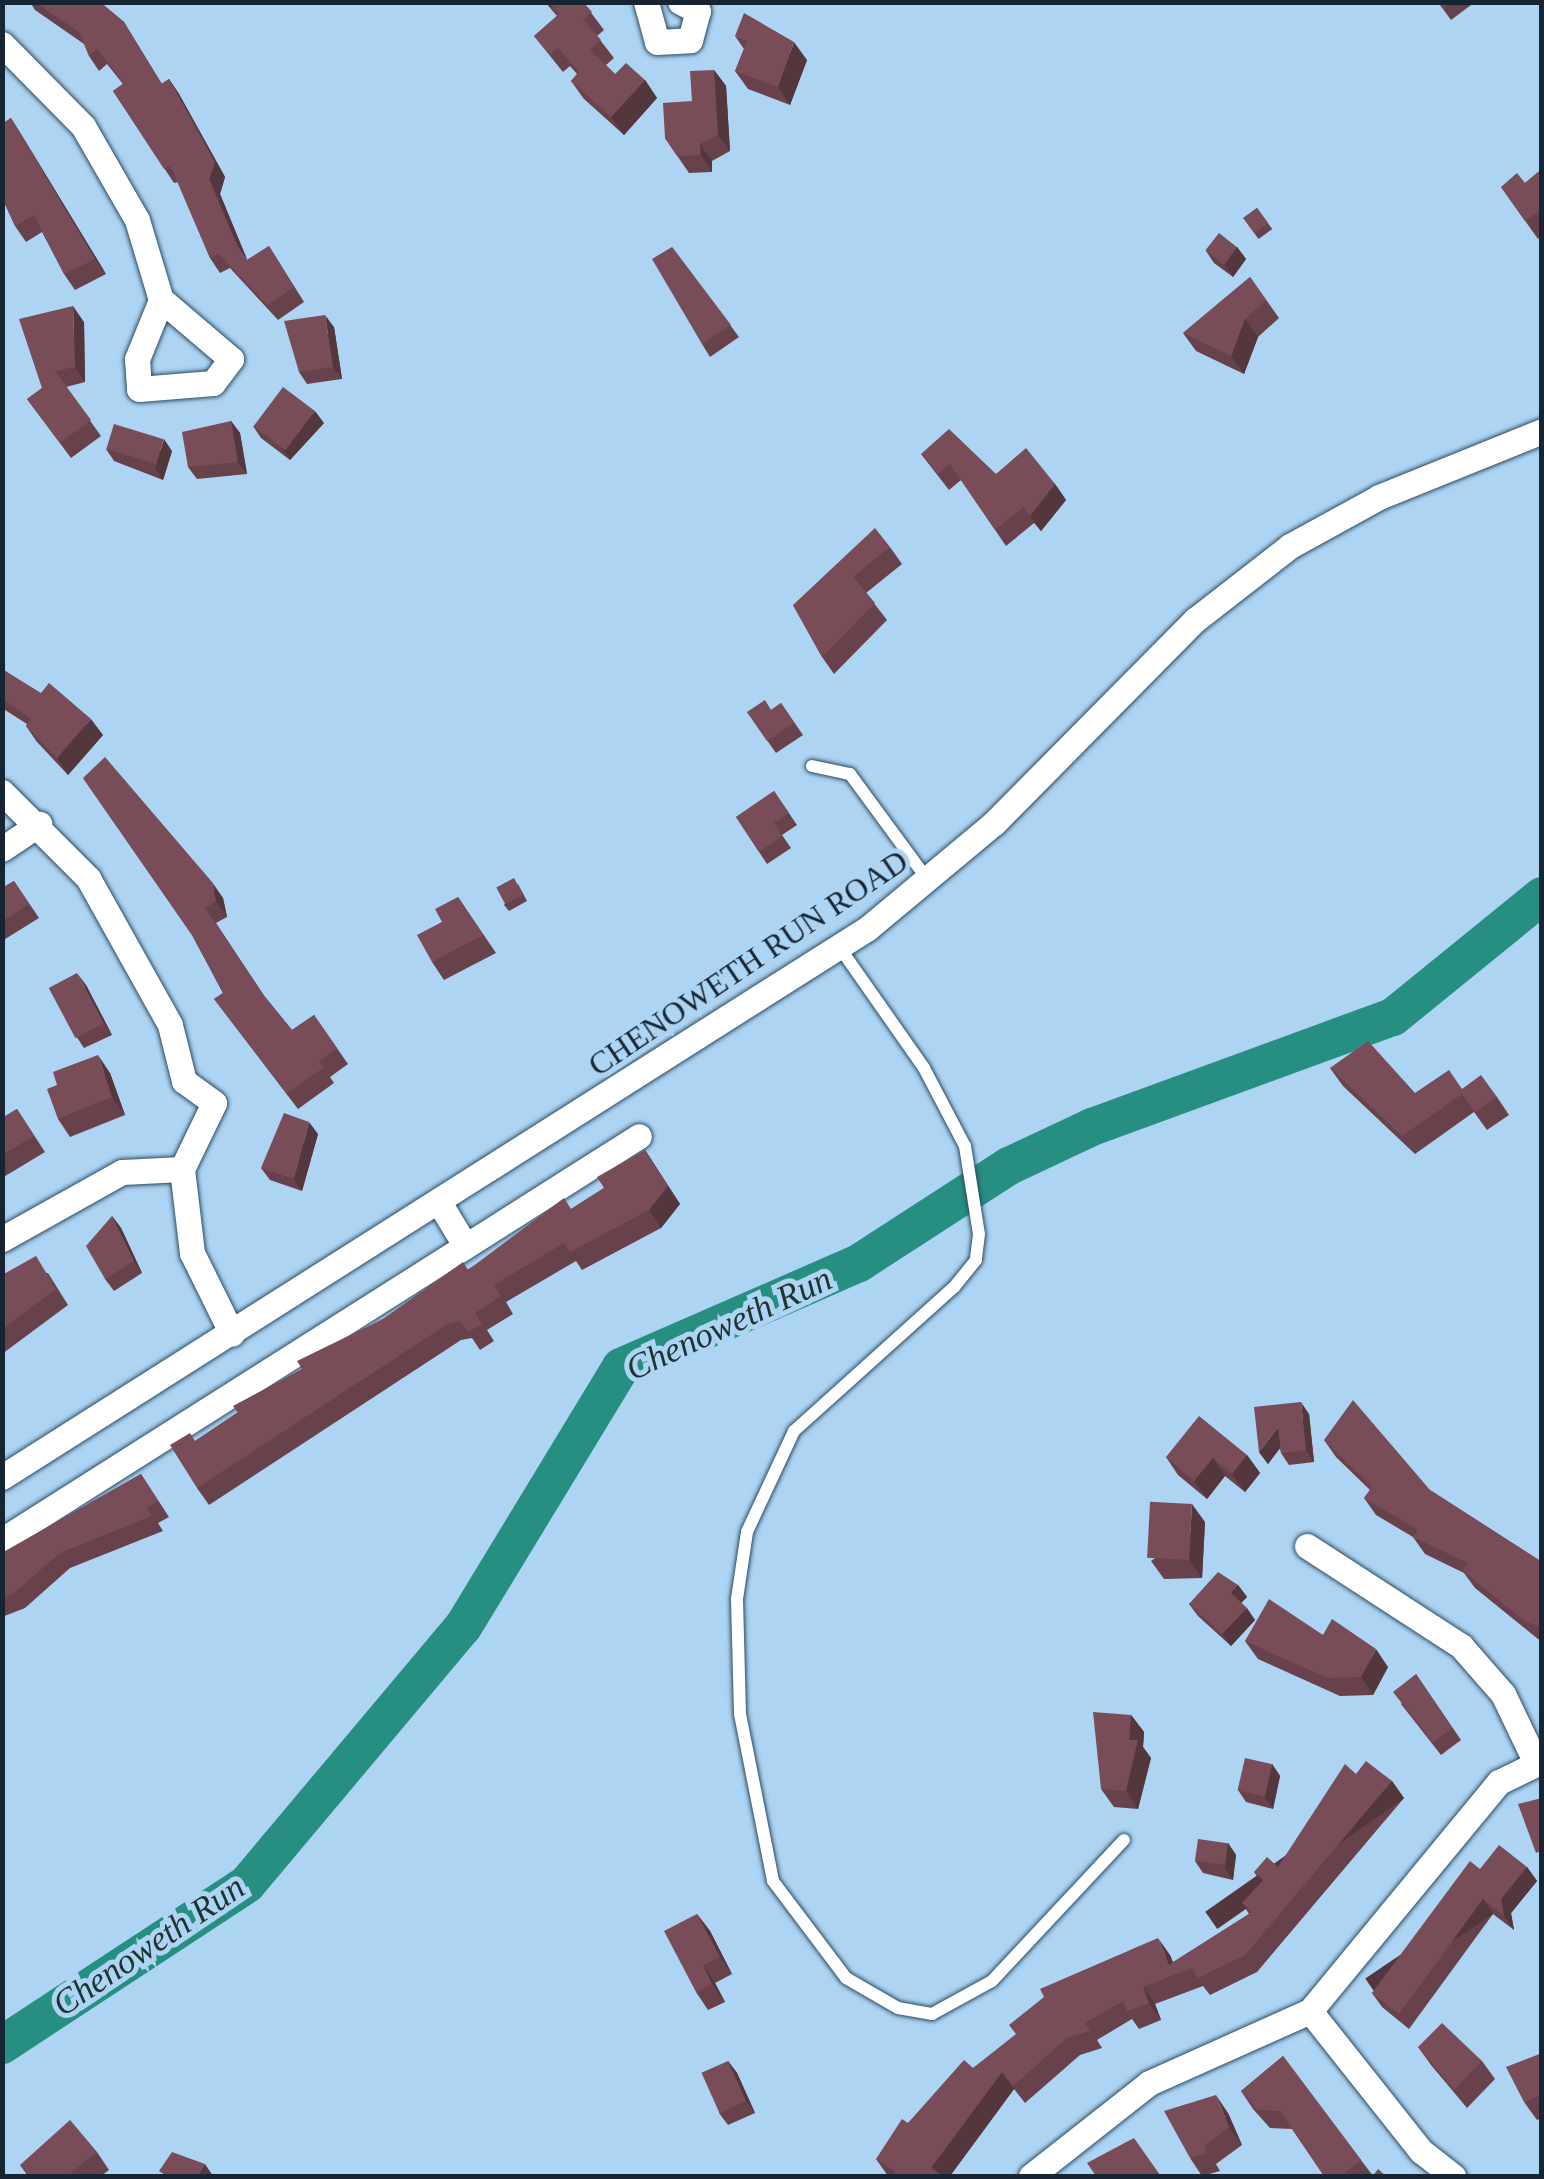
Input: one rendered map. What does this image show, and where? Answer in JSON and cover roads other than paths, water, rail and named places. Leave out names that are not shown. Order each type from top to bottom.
[{"type":"street","points":[[646,2],[657,42],[690,40],[698,11],[680,2]]},
{"type":"street","points":[[2,44],[82,126],[144,236],[161,300],[137,359],[139,389],[213,382],[231,359],[162,300]]},
{"type":"street","name":"CHENOWETH RUN ROAD","points":[[2,1476],[440,1204],[840,948],[928,882],[1195,620],[1290,546],[1379,497],[1542,432]]},
{"type":"street","points":[[2,792],[39,824],[88,878],[170,1025],[184,1081],[214,1103],[182,1169],[192,1253],[232,1334]]},
{"type":"street","points":[[2,849],[39,824]]},
{"type":"street","points":[[2,1540],[638,1136]]},
{"type":"street","points":[[2,1239],[122,1172],[182,1169]]},
{"type":"street","points":[[440,1204],[465,1245]]},
{"type":"street","points":[[1031,2176],[1149,2083],[1310,2012],[1500,1782],[1539,1762],[1503,1694],[1461,1646],[1307,1546]]},
{"type":"street","points":[[1310,2012],[1422,2151],[1453,2176]]},
{"type":"lane","points":[[812,766],[850,774],[928,882]]},
{"type":"lane","points":[[840,948],[924,1068],[967,1159],[976,1211],[976,1260],[893,1348],[794,1431],[747,1532],[737,1599],[740,1714],[772,1880],[846,1978],[898,2008],[932,2014],[992,1981],[1124,1840]]},
{"type":"waterway","name":"Chenoweth Run","points":[[2,2045],[247,1884],[463,1627],[621,1367],[859,1263],[1009,1166],[1092,1127],[1393,1017],[1542,896]]}]
